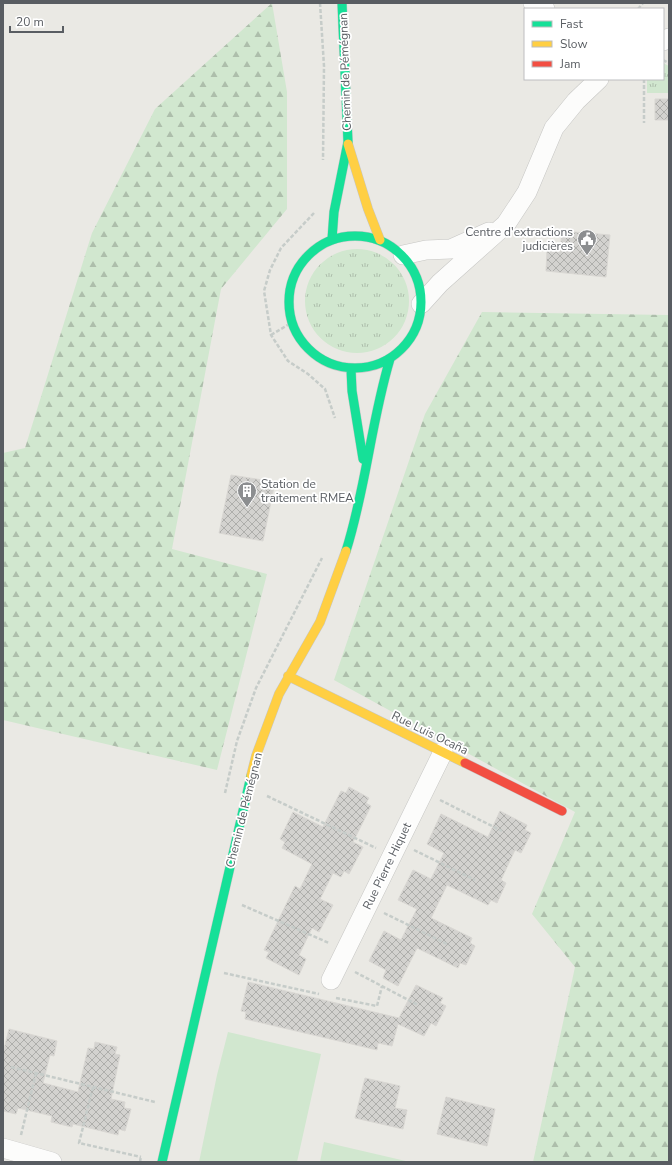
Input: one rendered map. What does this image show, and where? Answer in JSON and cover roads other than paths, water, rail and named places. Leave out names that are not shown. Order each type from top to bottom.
[{"type":"street","name":"Chemin de Pémégnan","points":[[332,239],[334,212],[348,142],[345,44],[342,3]]},
{"type":"street","points":[[533,3],[542,8]]},
{"type":"street","points":[[421,304],[440,283],[506,224],[527,192],[554,128],[576,101],[597,80]]},
{"type":"street","name":"Chemin de Pémégnan","points":[[348,142],[368,209],[380,240]]},
{"type":"street","points":[[403,256],[426,250],[451,249],[506,224]]},
{"type":"street","points":[[356,235],[380,240],[403,256],[417,278],[421,304],[417,326],[406,345],[390,359],[371,367],[351,369],[332,365],[314,356],[300,341],[291,323],[288,298],[295,273],[310,252],[332,239],[356,235]]},
{"type":"street","name":"Chemin de Pémégnan","points":[[162,1162],[249,787],[266,725],[288,676],[320,622],[336,582],[354,526],[366,473],[382,385],[390,359]]},
{"type":"street","name":"Chemin de Pémégnan","points":[[351,369],[352,391],[366,473]]},
{"type":"street","name":"Rue Luis Ocaña","points":[[288,676],[562,811]]},
{"type":"street","name":"Rue Pierre Hiquet","points":[[331,984],[443,752]]},
{"type":"street","points":[[10,1150],[54,1162]]},
{"type":"place","name":"Centre d'extractions judicières","points":[[587,256]]},
{"type":"place","name":"Station de traitement RMEA","points":[[247,508]]}]
